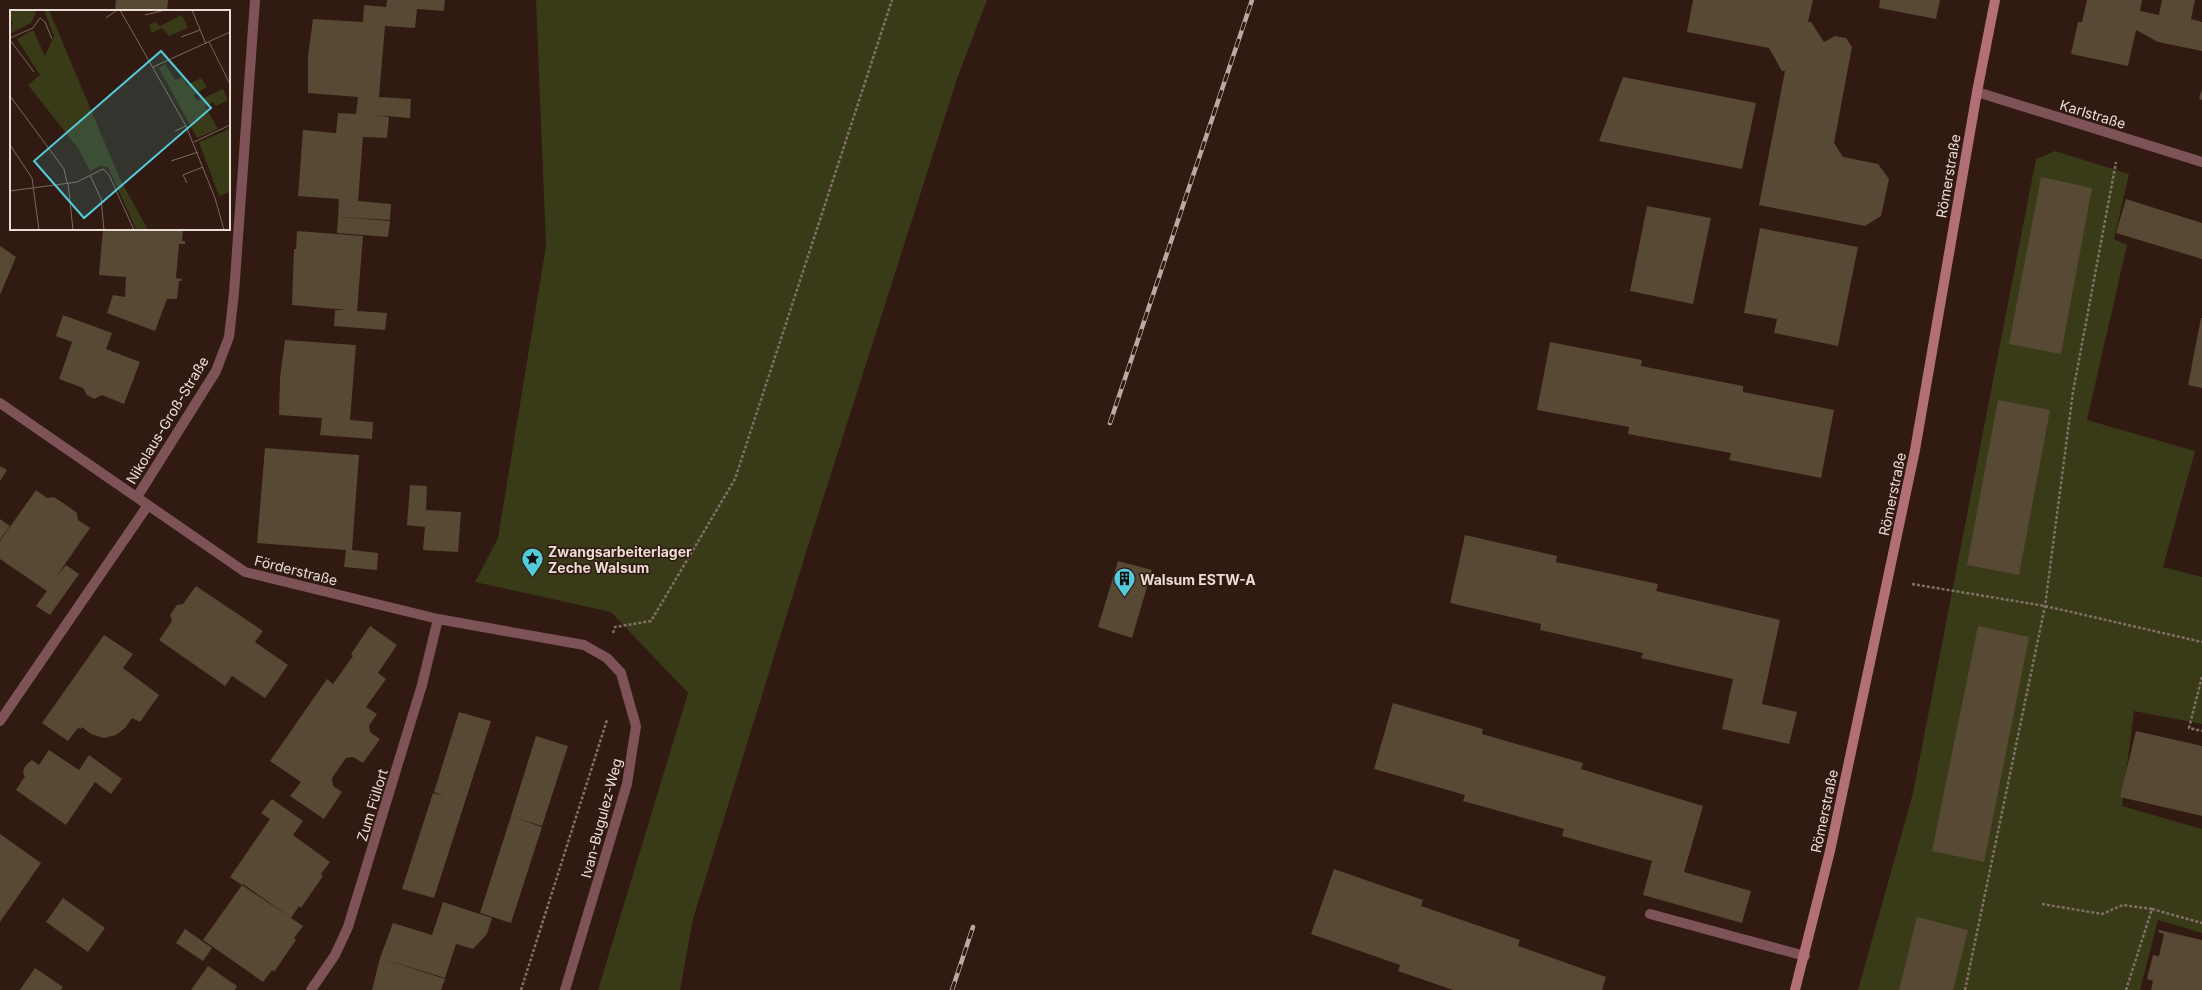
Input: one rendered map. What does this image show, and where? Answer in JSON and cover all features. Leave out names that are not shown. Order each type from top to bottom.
[{"type":"main road","name":"Römerstraße","points":[[1795,990],[1805,956],[1830,851],[1915,450],[1977,92],[1995,0]]},
{"type":"street","name":"Nikolaus-Groß-Straße","points":[[137,497],[216,371],[229,338],[234,293],[255,0]]},
{"type":"street","name":"Karlstraße","points":[[1977,92],[2202,162]]},
{"type":"street","name":"Förderstraße","points":[[0,403],[246,572],[438,619],[584,645]]},
{"type":"street","points":[[0,721],[148,505]]},
{"type":"street","name":"Zum Füllort","points":[[311,990],[335,956],[348,926],[422,685],[438,619]]},
{"type":"street","name":"Ivan-Bugulez-Weg","points":[[565,990],[627,784],[636,726],[621,673],[607,658],[584,645]]},
{"type":"street","points":[[1650,914],[1805,956]]},
{"type":"path","points":[[607,658],[615,627],[651,621],[735,479],[892,0]]},
{"type":"path","points":[[1965,990],[2045,606],[2073,392],[2120,137]]},
{"type":"path","points":[[1888,580],[2045,606],[2202,642]]},
{"type":"path","points":[[2202,677],[2189,728],[2202,731]]},
{"type":"path","points":[[521,990],[607,719]]},
{"type":"path","points":[[2042,904],[2102,914],[2123,905],[2152,908],[2202,923]]},
{"type":"path","points":[[2126,990],[2152,908]]},
{"type":"shaded area","points":[[536,0],[987,0],[957,79],[808,546],[693,919],[680,990],[598,990],[688,693],[611,612],[475,582],[498,538],[546,246]]},
{"type":"shaded area","points":[[2055,151],[2129,174],[2114,239],[2127,245],[2087,420],[2195,451],[2163,567],[2202,577],[2202,724],[2134,711],[2122,806],[2202,829],[2202,933],[2158,920],[2140,990],[1858,990],[1913,793],[2036,159]]},
{"type":"building","points":[[116,0],[168,0],[167,10],[115,9]]},
{"type":"building","points":[[387,0],[445,0],[444,11],[417,9],[415,28],[385,26],[379,97],[411,99],[410,118],[373,115],[389,117],[387,138],[363,137],[358,201],[391,204],[390,220],[338,217],[339,199],[298,196],[303,130],[336,133],[338,113],[356,114],[358,97],[308,93],[308,56],[313,19],[363,22],[364,5],[386,7]]},
{"type":"building","points":[[1693,0],[1813,0],[1808,22],[1811,22],[1824,42],[1835,36],[1846,38],[1852,47],[1834,143],[1843,157],[1878,164],[1889,179],[1881,216],[1865,226],[1759,205],[1785,71],[1782,71],[1769,48],[1687,32]]},
{"type":"building","points":[[1880,0],[1940,0],[1936,19],[1879,8]]},
{"type":"building","points":[[2087,0],[2142,0],[2140,11],[2159,15],[2162,0],[2195,0],[2191,19],[2202,22],[2202,51],[2158,42],[2136,30],[2128,66],[2071,54],[2078,22],[2082,22]]},
{"type":"building","points":[[1623,77],[1756,103],[1742,169],[1599,141]]},
{"type":"building","points":[[2202,89],[2202,100],[2199,99]]},
{"type":"building","points":[[2041,177],[2092,188],[2061,354],[2009,344]]},
{"type":"building","points":[[2126,199],[2202,223],[2202,259],[2116,233]]},
{"type":"building","points":[[1647,206],[1711,218],[1693,304],[1630,291]]},
{"type":"building","points":[[338,217],[390,221],[388,237],[337,233]]},
{"type":"building","points":[[1760,228],[1858,247],[1838,346],[1774,333],[1777,319],[1744,313]]},
{"type":"building","points":[[103,230],[183,230],[182,241],[185,241],[185,244],[179,244],[176,278],[182,279],[182,281],[179,281],[177,299],[167,299],[155,331],[107,313],[113,295],[125,297],[126,277],[99,275]]},
{"type":"building","points":[[297,231],[363,236],[357,311],[387,313],[385,330],[334,326],[335,310],[347,310],[292,305],[294,249],[296,249]]},
{"type":"building","points":[[0,246],[16,257],[0,295]]},
{"type":"building","points":[[63,315],[112,333],[106,349],[140,362],[124,404],[102,395],[94,399],[87,395],[83,388],[59,379],[72,342],[56,336]]},
{"type":"building","points":[[2202,318],[2202,388],[2188,385]]},
{"type":"building","points":[[285,340],[356,345],[350,420],[373,422],[372,439],[320,435],[322,418],[279,415],[280,377]]},
{"type":"building","points":[[1550,342],[1642,360],[1641,366],[1743,386],[1743,392],[1834,410],[1821,478],[1729,460],[1731,453],[1628,434],[1629,427],[1537,410]]},
{"type":"building","points":[[1998,400],[2050,410],[2019,575],[1967,565]]},
{"type":"building","points":[[265,448],[359,455],[352,550],[378,553],[377,570],[344,567],[346,550],[257,543]]},
{"type":"building","points":[[0,466],[7,470],[0,481]]},
{"type":"building","points":[[410,485],[427,486],[426,510],[461,512],[458,552],[423,550],[425,527],[407,525]]},
{"type":"building","points":[[36,490],[47,498],[54,497],[66,505],[77,513],[78,520],[90,528],[56,577],[66,565],[79,574],[50,615],[36,606],[47,591],[0,559],[0,541]]},
{"type":"building","points":[[0,519],[10,526],[0,540]]},
{"type":"building","points":[[1465,535],[1557,556],[1556,562],[1658,584],[1656,591],[1780,620],[1762,704],[1797,712],[1789,744],[1722,729],[1733,679],[1641,658],[1643,653],[1540,630],[1541,624],[1450,603]]},
{"type":"building","name":"Walsum ESTW-A","points":[[1118,561],[1152,570],[1132,638],[1098,627]]},
{"type":"building","points":[[196,586],[263,631],[255,642],[288,665],[265,698],[232,676],[225,686],[159,640],[172,621],[170,615],[177,605],[183,604]]},
{"type":"building","points":[[370,626],[397,645],[378,673],[386,679],[366,707],[377,714],[369,726],[370,732],[380,739],[363,763],[353,757],[346,758],[332,778],[333,786],[342,792],[324,819],[290,796],[301,782],[270,761],[327,679],[333,684],[353,656],[351,654]]},
{"type":"building","points":[[1978,626],[2029,637],[1984,862],[1932,851]]},
{"type":"building","points":[[104,635],[133,654],[123,668],[159,695],[140,722],[132,718],[126,727],[116,735],[104,738],[91,734],[82,727],[81,729],[78,728],[68,741],[42,723]]},
{"type":"building","points":[[1393,703],[1483,729],[1482,734],[1583,763],[1581,769],[1703,806],[1684,872],[1751,891],[1742,923],[1643,895],[1652,861],[1562,836],[1564,829],[1463,801],[1465,795],[1374,769]]},
{"type":"building","points":[[459,712],[491,721],[434,898],[402,889],[433,793],[444,796],[434,792]]},
{"type":"building","points":[[2136,731],[2202,746],[2202,816],[2120,797]]},
{"type":"building","points":[[536,736],[568,746],[542,826],[511,816]]},
{"type":"building","points":[[49,750],[79,770],[89,755],[122,779],[111,794],[95,782],[66,825],[16,790],[25,776],[23,774],[24,768],[28,763],[32,760],[39,765]]},
{"type":"building","points":[[272,799],[303,821],[293,835],[330,862],[321,874],[323,876],[301,908],[299,906],[291,918],[243,884],[242,885],[230,877],[270,819],[261,813]]},
{"type":"building","points":[[511,816],[542,827],[511,923],[480,913]]},
{"type":"building","points":[[0,834],[41,863],[0,922]]},
{"type":"building","points":[[1334,869],[1423,900],[1421,906],[1520,940],[1518,946],[1606,977],[1602,990],[1453,990],[1398,971],[1400,965],[1311,934]]},
{"type":"building","points":[[242,885],[303,926],[294,938],[296,940],[274,972],[272,970],[263,982],[203,940]]},
{"type":"building","points":[[63,898],[105,928],[88,952],[46,922]]},
{"type":"building","points":[[443,902],[492,918],[487,934],[473,949],[456,944],[445,978],[380,958],[393,923],[432,935]]},
{"type":"building","points":[[1917,917],[1968,930],[1953,990],[1899,990]]},
{"type":"building","points":[[185,929],[212,948],[203,961],[176,943]]},
{"type":"building","points":[[2159,930],[2202,940],[2202,990],[2151,990],[2153,981],[2147,979],[2153,955],[2159,956],[2164,934],[2158,932]]},
{"type":"building","points":[[380,958],[445,979],[441,990],[372,990]]},
{"type":"building","points":[[208,966],[237,986],[235,990],[191,990]]},
{"type":"building","points":[[35,968],[63,987],[61,990],[20,990]]},
{"type":"railway","points":[[1110,423],[1252,0]]},
{"type":"railway","points":[[952,990],[973,927]]},
{"type":"place","name":"Zwangsarbeiterlager Zeche Walsum","points":[[532,578]]},
{"type":"place","name":"Walsum ESTW-A","points":[[1125,598]]}]
